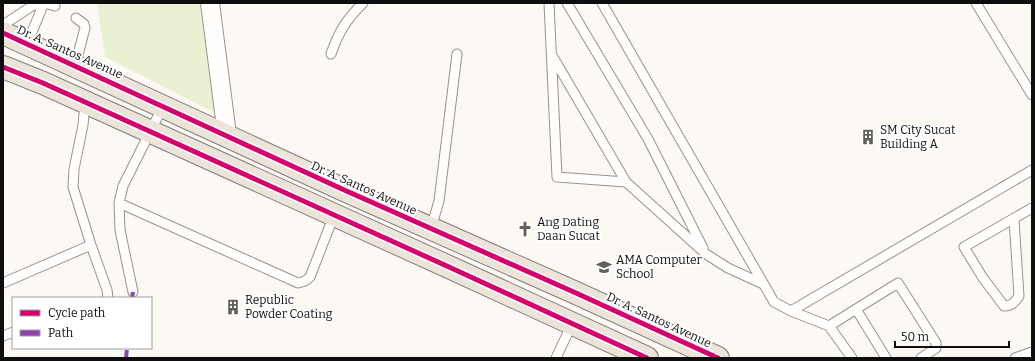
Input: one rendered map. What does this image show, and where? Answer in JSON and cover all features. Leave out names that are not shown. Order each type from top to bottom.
[{"type":"main road","name":"Dr. A. Santos Avenue","points":[[3,33],[371,202],[718,358]]},
{"type":"main road","points":[[3,67],[43,83],[647,358]]},
{"type":"main road","points":[[357,225],[371,202]]},
{"type":"main road","points":[[568,322],[576,293]]},
{"type":"street","points":[[210,3],[226,135]]},
{"type":"lane","points":[[27,44],[44,3]]},
{"type":"lane","points":[[3,25],[31,4],[44,3],[55,6]]},
{"type":"lane","points":[[331,54],[336,38],[348,18],[363,3]]},
{"type":"lane","points":[[549,3],[557,177],[626,182]]},
{"type":"lane","points":[[567,3],[648,139],[706,254]]},
{"type":"lane","points":[[602,3],[774,302],[829,326],[852,358]]},
{"type":"lane","points":[[976,3],[1032,95]]},
{"type":"lane","points":[[75,66],[85,28],[84,24],[76,18]]},
{"type":"lane","points":[[431,228],[439,201],[457,54]]},
{"type":"lane","points":[[552,56],[626,182],[706,254],[728,268],[763,284]]},
{"type":"lane","points":[[85,102],[83,125],[74,168],[73,187],[107,290],[108,297]]},
{"type":"lane","points":[[132,292],[120,230],[119,203],[122,186],[163,106]]},
{"type":"lane","points":[[791,310],[1032,170]]},
{"type":"lane","points":[[119,203],[298,283],[305,282],[310,276],[334,215]]},
{"type":"lane","points":[[1014,219],[1019,296],[1016,302],[1009,306],[1004,306],[983,278],[964,247],[1032,208]]},
{"type":"lane","points":[[3,283],[91,244]]},
{"type":"lane","points":[[829,326],[898,283],[936,343],[936,348],[921,358]]},
{"type":"lane","points":[[856,310],[886,358]]},
{"type":"lane","points":[[556,358],[568,322]]},
{"type":"lane","points":[[1015,358],[1032,352]]},
{"type":"green space","points":[[97,3],[201,3],[215,113],[105,57]]},
{"type":"marked path","points":[[132,297],[133,292]]},
{"type":"marked path","points":[[126,358],[127,349]]},
{"type":"cycle path","points":[[3,33],[342,189],[718,358]]},
{"type":"cycle path","points":[[3,67],[43,83],[647,358]]},
{"type":"place","name":"SM City Sucat Building A","points":[[868,137]]},
{"type":"place","name":"Ang Dating Daan Sucat","points":[[525,229]]},
{"type":"place","name":"AMA Computer School","points":[[604,267]]},
{"type":"place","name":"Republic Powder Coating","points":[[233,307]]}]
